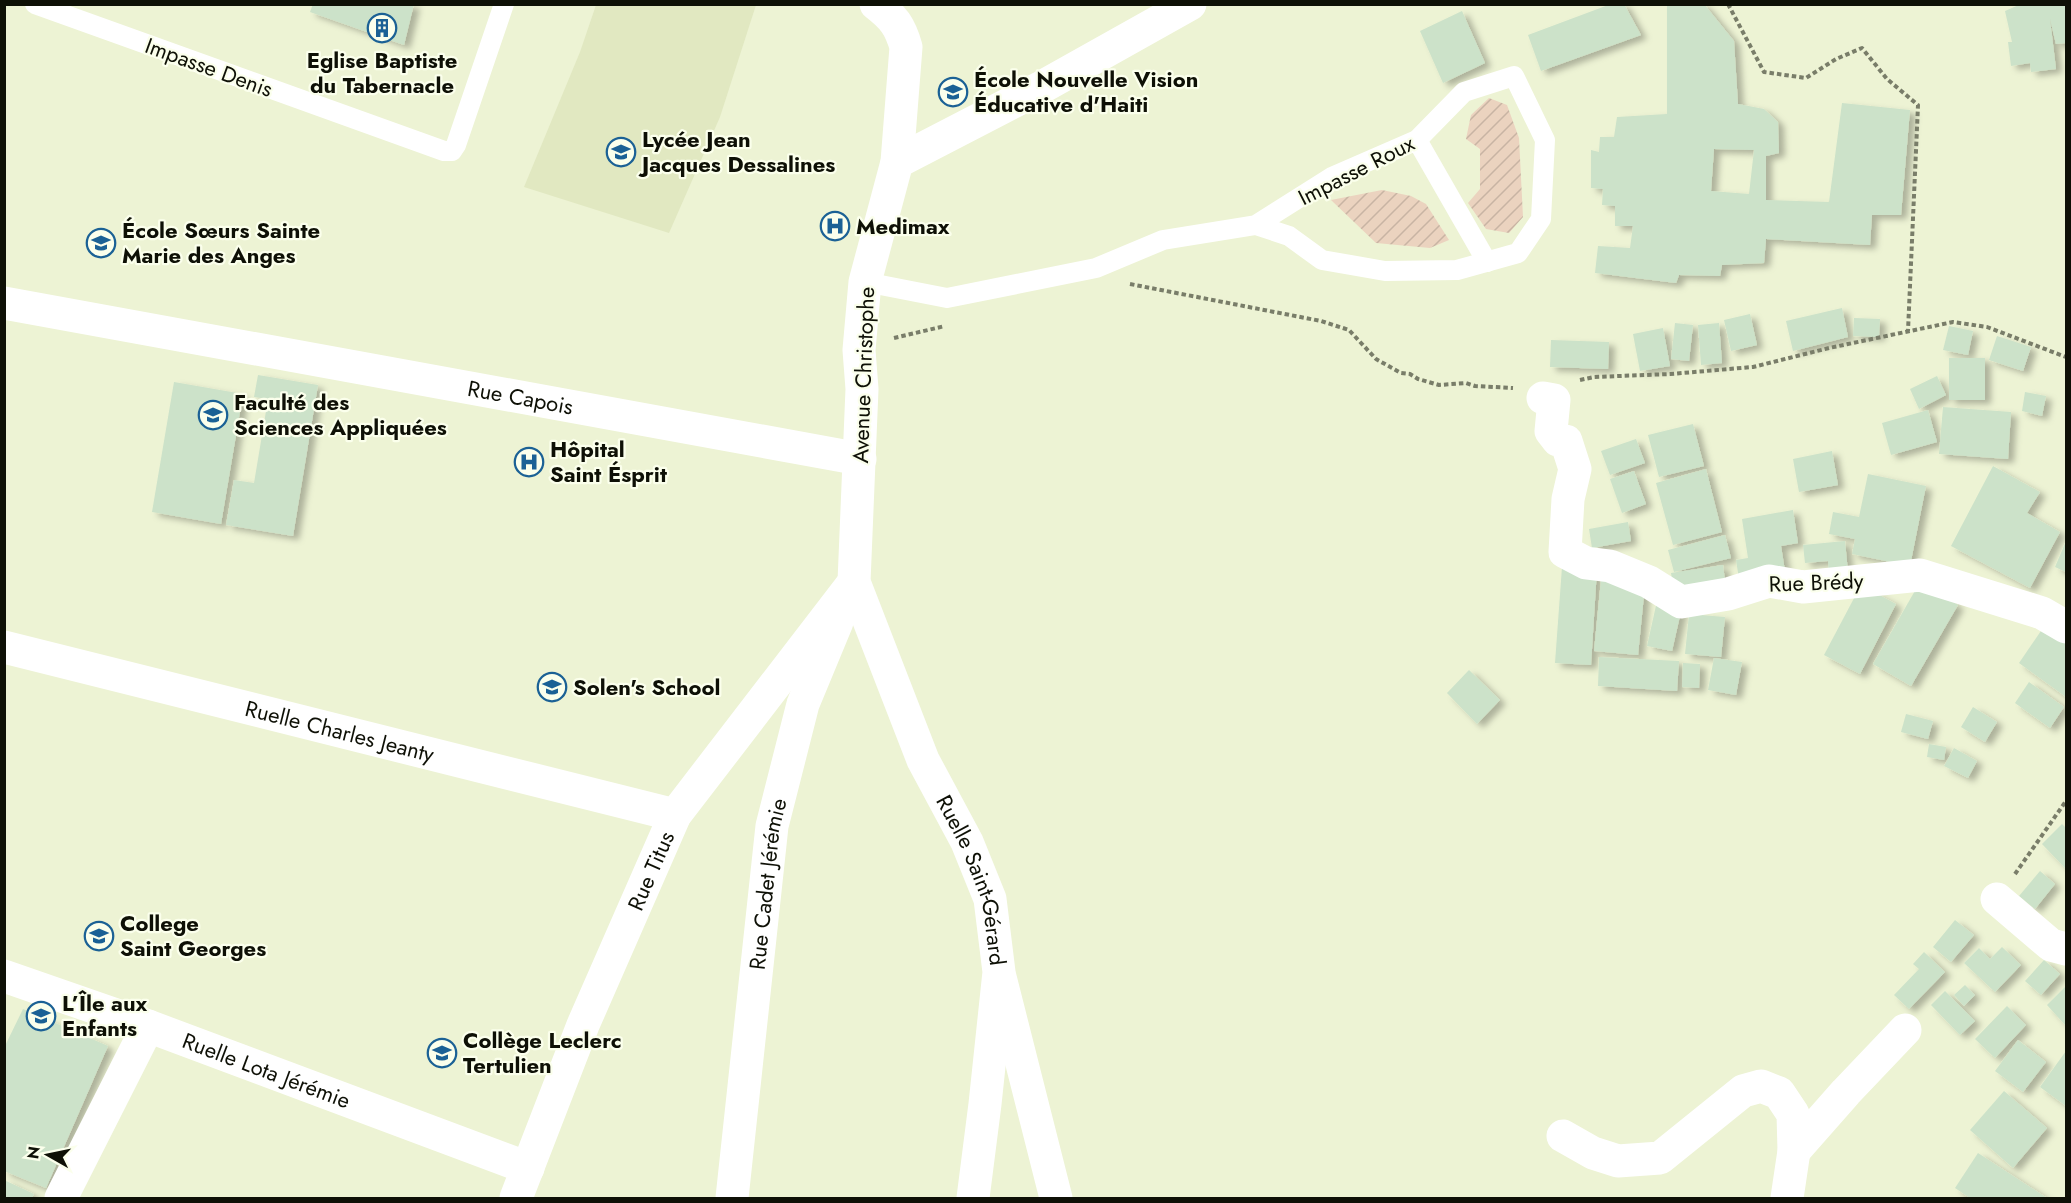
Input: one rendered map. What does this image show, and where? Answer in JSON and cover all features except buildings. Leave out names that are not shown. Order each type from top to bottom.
[{"type":"street","name":"Avenue Christophe","points":[[854,582],[862,389],[860,350],[865,282],[897,162],[906,47],[901,30],[890,15],[876,4]]},
{"type":"street","points":[[897,162],[1042,87],[1190,4]]},
{"type":"street","name":"Rue Capois","points":[[4,303],[860,459]]},
{"type":"street","name":"Rue Brédy","points":[[1543,398],[1554,400],[1551,431],[1558,440],[1566,441],[1575,469],[1568,499],[1565,552],[1586,563],[1610,566],[1649,582],[1681,602],[1728,594],[1769,581],[1803,587],[1920,574],[2042,612],[2067,627]]},
{"type":"street","name":"Rue Titus","points":[[516,1198],[583,1025],[675,815],[854,582]]},
{"type":"street","name":"Ruelle Saint-Gérard","points":[[854,582],[923,760],[967,842],[990,899],[999,972],[973,1198]]},
{"type":"street","name":"Rue Cadet Jérémie","points":[[732,1198],[772,826],[803,704],[854,582]]},
{"type":"street","name":"Ruelle Charles Jeanty","points":[[4,646],[675,815]]},
{"type":"street","points":[[1997,898],[2051,945],[2067,949]]},
{"type":"street","points":[[999,972],[1056,1198]]},
{"type":"street","name":"Ruelle Lota Jérémie","points":[[4,976],[148,1026],[528,1168]]},
{"type":"street","points":[[61,1198],[148,1026]]},
{"type":"street","points":[[1794,1151],[1905,1030]]},
{"type":"street","points":[[1563,1136],[1593,1153],[1618,1161],[1660,1158],[1743,1091],[1761,1086],[1779,1093],[1793,1114],[1794,1151],[1786,1198]]},
{"type":"lane","name":"Impasse Denis","points":[[35,4],[444,151],[452,151],[456,145],[504,4]]},
{"type":"lane","name":"Impasse Roux","points":[[865,282],[947,298],[1096,268],[1163,240],[1256,225],[1332,177],[1417,141],[1464,92],[1514,76],[1545,140],[1541,219],[1518,253],[1457,270],[1385,271],[1322,260],[1289,236],[1256,225]]},
{"type":"lane","points":[[1417,141],[1487,262]]},
{"type":"path","points":[[1728,4],[1764,72],[1806,78],[1836,58],[1862,48],[1887,79],[1918,105],[1908,331]]},
{"type":"path","points":[[1120,283],[1321,321],[1349,330],[1376,359],[1401,373],[1410,374],[1418,379],[1439,385],[1466,383],[1475,386],[1516,388],[1543,398],[1572,382],[1594,376],[1670,374],[1753,367],[1953,322],[1986,327],[2067,357]]},
{"type":"path","points":[[860,350],[880,345],[899,336],[952,324]]},
{"type":"path","points":[[1997,898],[2067,801]]},
{"type":"shaded area","name":"Lycée Jean Jacques Dessalines","points":[[596,5],[756,5],[720,117],[669,233],[524,187],[580,52]]},
{"type":"shaded area","points":[[1489,98],[1507,105],[1519,138],[1523,217],[1509,233],[1486,229],[1468,203],[1480,189],[1480,149],[1466,139],[1471,115]]},
{"type":"shaded area","points":[[1382,190],[1411,196],[1426,204],[1449,240],[1430,248],[1376,243],[1331,200]]},
{"type":"place","name":"Eglise Baptiste du Tabernacle","points":[[382,28]]},
{"type":"place","name":"École Nouvelle Vision Éducative d'Haiti","points":[[953,92]]},
{"type":"place","name":"Lycée Jean Jacques Dessalines","points":[[621,152]]},
{"type":"place","name":"Medimax","points":[[835,226]]},
{"type":"place","name":"École Sœurs Sainte Marie des Anges","points":[[101,243]]},
{"type":"place","name":"Faculté des Sciences Appliquées","points":[[213,415]]},
{"type":"place","name":"Hôpital Saint Ésprit","points":[[529,462]]},
{"type":"place","name":"Solen's School","points":[[552,687]]},
{"type":"place","name":"College Saint Georges","points":[[99,936]]},
{"type":"place","name":"L’Île aux Enfants","points":[[41,1016]]},
{"type":"place","name":"Collège Leclerc Tertulien","points":[[442,1053]]}]
